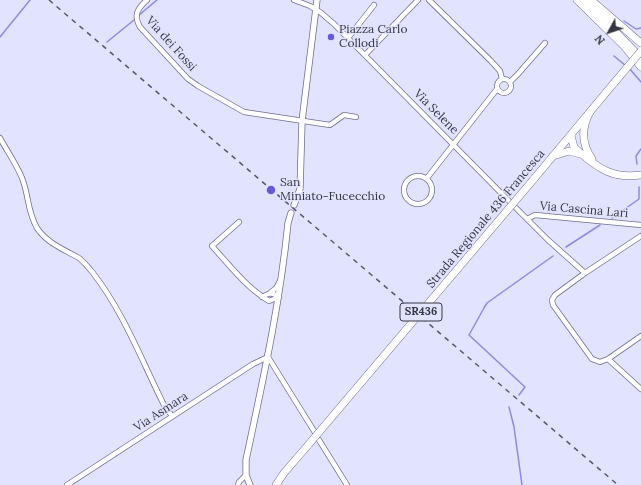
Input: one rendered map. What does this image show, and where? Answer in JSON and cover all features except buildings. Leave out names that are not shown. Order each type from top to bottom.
[{"type":"main road","points":[[577,0],[625,47],[641,67]]},
{"type":"main road","points":[[585,0],[641,58]]},
{"type":"main road","points":[[591,0],[641,43]]},
{"type":"main road","points":[[625,47],[641,72]]},
{"type":"main road","name":"Strada Regionale 436 Francesca","points":[[276,485],[284,473],[572,135],[641,51]]},
{"type":"main road","points":[[584,144],[584,125],[590,112]]},
{"type":"main road","points":[[572,135],[579,138],[584,144],[594,163]]},
{"type":"main road","points":[[572,135],[575,148],[609,173],[619,176],[641,175]]},
{"type":"main road","points":[[553,156],[569,151],[582,154]]},
{"type":"main road","points":[[632,176],[641,172]]},
{"type":"main road","name":"Strada Regionale 436 Francesca","points":[[270,485],[284,473]]},
{"type":"street","name":"Via dei Fossi","points":[[147,0],[136,14],[138,23],[173,63],[194,83],[244,112],[330,125],[344,115],[356,117]]},
{"type":"street","name":"Via Selene","points":[[294,0],[316,10],[330,20],[509,201]]},
{"type":"street","points":[[294,205],[300,189],[302,121],[317,0]]},
{"type":"street","points":[[365,55],[418,0]]},
{"type":"street","points":[[429,0],[491,61],[500,71],[502,79]]},
{"type":"street","points":[[348,38],[374,5]]},
{"type":"street","points":[[510,82],[545,44]]},
{"type":"street","points":[[502,79],[506,79],[510,82]]},
{"type":"street","points":[[427,178],[455,145],[497,90],[497,83],[502,79]]},
{"type":"street","points":[[497,90],[503,94],[508,93],[511,89],[510,82]]},
{"type":"street","points":[[0,138],[22,176],[29,209],[39,229],[47,239],[59,248],[80,259],[94,274],[120,316],[164,405],[172,416]]},
{"type":"street","points":[[417,175],[427,178],[432,186],[432,195],[429,199],[422,204],[408,201],[404,192],[405,183],[412,176],[417,175]]},
{"type":"street","points":[[516,208],[585,273]]},
{"type":"street","points":[[250,485],[247,476],[246,460],[278,306],[288,223],[291,213]]},
{"type":"street","name":"Via Cascina Lari","points":[[526,219],[535,215],[641,226]]},
{"type":"street","points":[[239,222],[212,246],[242,280],[256,293],[278,306]]},
{"type":"street","points":[[641,236],[585,273],[555,295],[552,300],[553,305],[592,359],[600,362],[608,359],[641,336]]},
{"type":"street","points":[[262,297],[276,288],[281,279]]},
{"type":"street","points":[[270,293],[274,293],[279,297]]},
{"type":"street","points":[[269,301],[279,297]]},
{"type":"street","points":[[268,357],[314,431]]},
{"type":"street","name":"Via Asmara","points":[[67,485],[253,364],[268,357]]},
{"type":"street","points":[[608,359],[641,389]]},
{"type":"street","points":[[319,440],[347,485]]},
{"type":"street","points":[[238,485],[239,482],[247,476]]},
{"type":"street","points":[[247,476],[254,485]]},
{"type":"waterway","points":[[0,37],[30,0]]},
{"type":"waterway","points":[[138,16],[157,0]]},
{"type":"waterway","points":[[107,42],[134,20]]},
{"type":"waterway","points":[[624,21],[636,29],[641,28]]},
{"type":"waterway","points":[[614,56],[626,66]]},
{"type":"waterway","points":[[629,68],[641,82]]},
{"type":"waterway","points":[[637,164],[636,156],[641,149]]},
{"type":"waterway","points":[[612,218],[639,199],[639,187]]},
{"type":"waterway","points":[[566,247],[600,225]]},
{"type":"waterway","points":[[519,395],[525,387],[469,335],[487,303],[553,256]]},
{"type":"waterway","points":[[509,407],[514,427],[522,485]]},
{"type":"railway","points":[[49,0],[618,485]]},
{"type":"place","name":"Piazza Carlo Collodi","points":[[331,37]]},
{"type":"place","name":"San Miniato-Fucecchio","points":[[271,190]]}]
